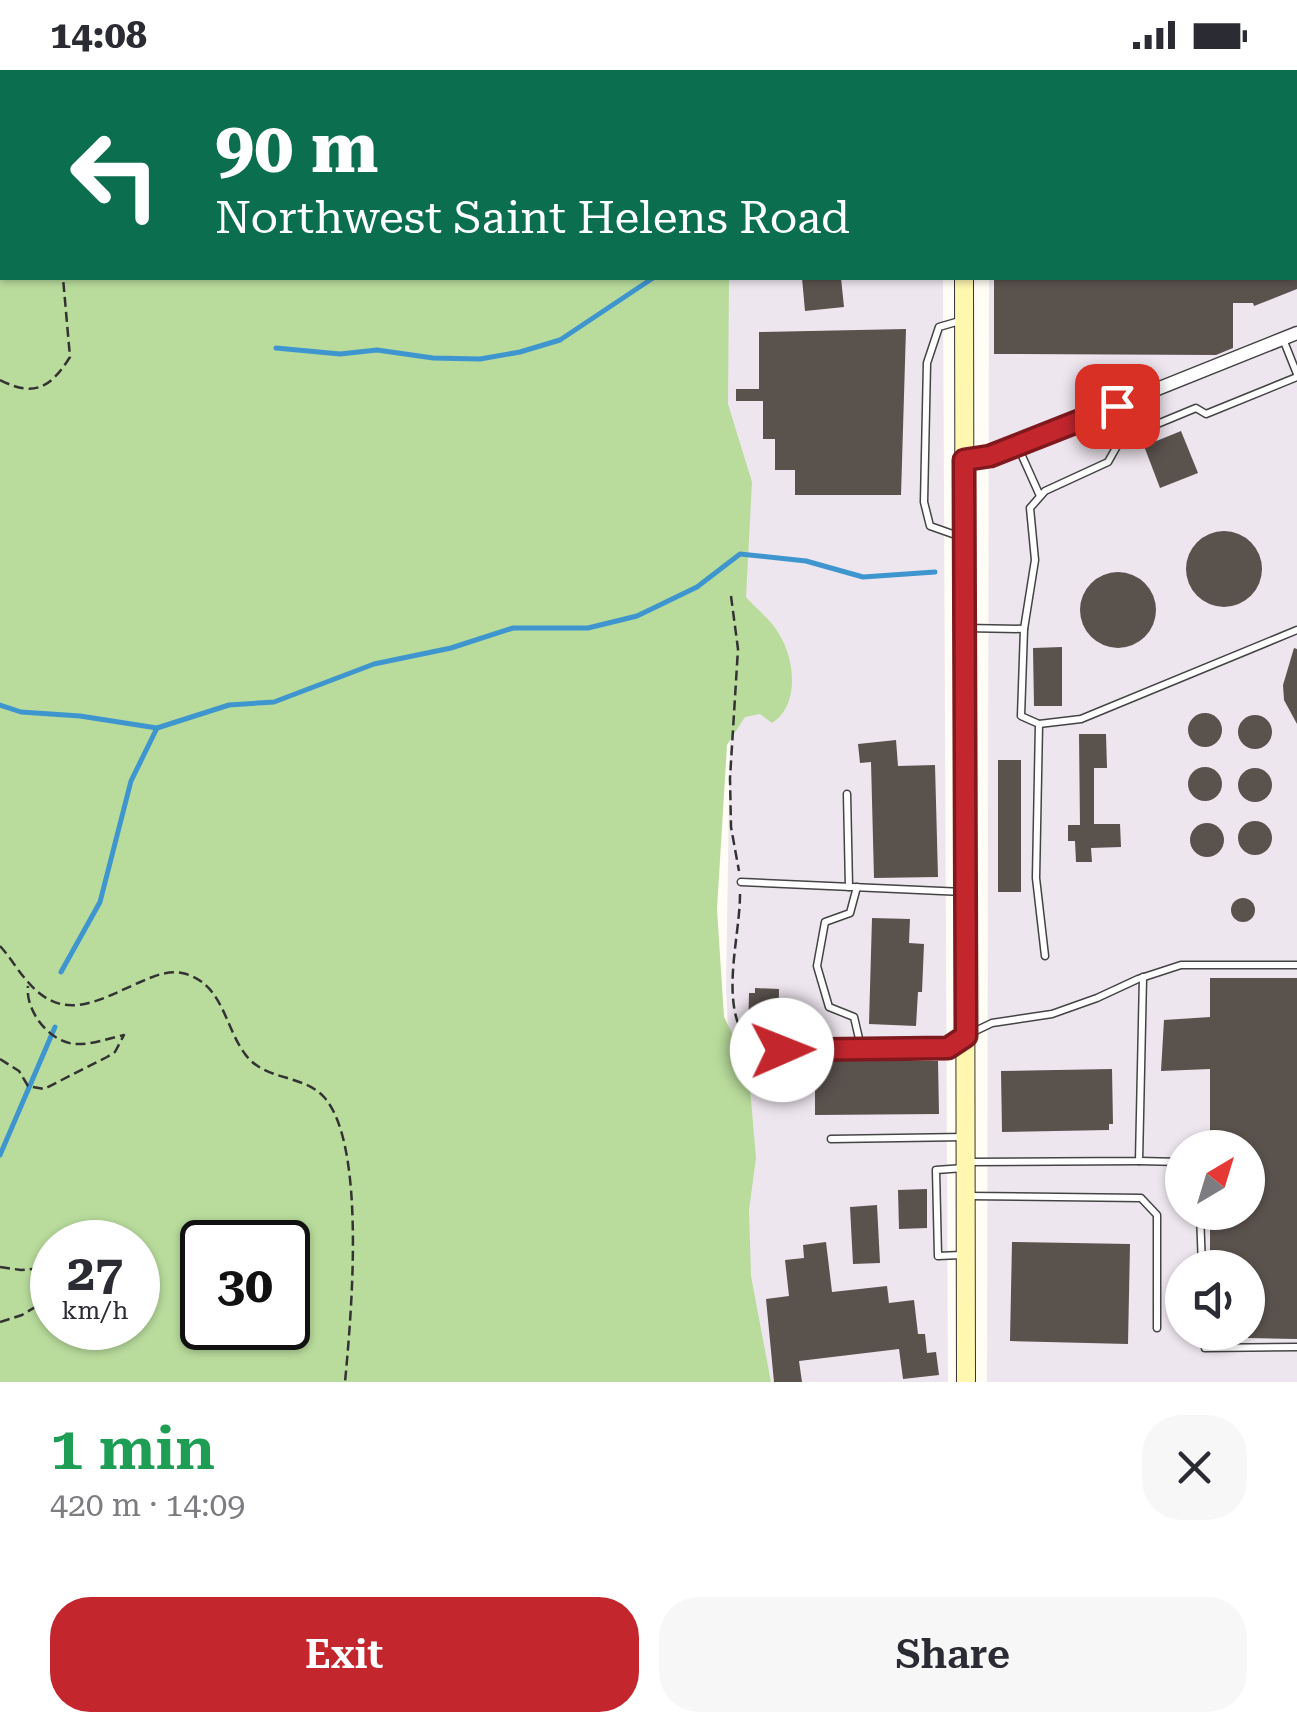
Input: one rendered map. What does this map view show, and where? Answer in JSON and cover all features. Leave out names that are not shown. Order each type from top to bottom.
[{"type":"main road","points":[[964,280],[966,1382]]},
{"type":"street","points":[[964,460],[1017,446],[1297,333]]},
{"type":"street","points":[[782,1050],[948,1048],[966,1036]]},
{"type":"lane","points":[[964,320],[939,327],[927,363],[924,502],[930,526],[965,538]]},
{"type":"lane","points":[[1283,339],[1297,375],[1206,414],[1196,408],[1120,439],[1108,462],[1045,491],[1030,508],[1034,560],[1024,629],[1021,716],[1039,724],[1081,719],[1297,630]]},
{"type":"lane","points":[[1017,446],[1040,496]]},
{"type":"lane","points":[[965,628],[1024,629]]},
{"type":"lane","points":[[1039,724],[1036,878],[1045,956]]},
{"type":"lane","points":[[847,794],[853,887],[850,914],[825,922],[817,966],[829,1007],[854,1017],[862,1048]]},
{"type":"lane","points":[[740,882],[966,892]]},
{"type":"lane","points":[[966,1036],[992,1022],[1052,1014],[1181,965],[1297,965]]},
{"type":"lane","points":[[1139,1160],[1143,977]]},
{"type":"lane","points":[[831,1139],[966,1138]]},
{"type":"lane","points":[[966,1255],[938,1256],[936,1170],[966,1165],[1165,1161]]},
{"type":"lane","points":[[966,1196],[1141,1198],[1157,1215],[1157,1328]]},
{"type":"lane","points":[[1265,1347],[1297,1347]]},
{"type":"path","points":[[0,380],[32,390],[48,385],[70,356],[63,280]]},
{"type":"path","points":[[730,596],[738,649],[731,827],[740,882],[740,928],[732,970],[742,1037],[754,1048],[782,1050]]},
{"type":"path","points":[[0,946],[29,984],[63,1006],[94,1001],[168,972],[201,981],[222,1004],[245,1055],[259,1068],[320,1093],[334,1110],[346,1150],[352,1250],[345,1382]]},
{"type":"path","points":[[0,1058],[19,1072],[28,1086],[44,1089],[107,1057],[124,1035],[76,1044],[63,1040],[42,1026],[32,1011],[27,994],[29,984]]},
{"type":"path","points":[[0,1267],[30,1269]]},
{"type":"path","points":[[0,1322],[30,1311]]},
{"type":"shaded area","points":[[726,280],[943,280],[948,1382],[766,1382],[742,1276],[726,990],[730,734]]},
{"type":"shaded area","points":[[989,280],[1297,280],[1297,1382],[987,1382]]},
{"type":"green space","points":[[0,280],[729,280],[728,404],[752,482],[746,597],[779,634],[789,656],[792,682],[781,715],[772,723],[760,714],[745,717],[727,745],[717,909],[724,1017],[748,1065],[756,1158],[749,1210],[751,1276],[771,1382],[0,1382]]},
{"type":"building","points":[[802,280],[841,280],[844,307],[805,311]]},
{"type":"building","points":[[994,280],[1297,280],[1297,289],[1254,306],[1233,303],[1233,348],[1216,355],[994,354]]},
{"type":"building","points":[[906,329],[901,495],[795,495],[795,470],[775,470],[775,439],[763,439],[763,401],[736,401],[736,389],[759,389],[759,332]]},
{"type":"building","points":[[1181,431],[1198,473],[1160,488],[1144,446]]},
{"type":"building","points":[[1224,531],[1251,542],[1262,569],[1251,596],[1224,607],[1197,596],[1186,569],[1197,542]]},
{"type":"building","points":[[1118,572],[1145,583],[1156,610],[1145,637],[1118,648],[1091,637],[1080,610],[1091,583]]},
{"type":"building","points":[[1062,647],[1062,706],[1034,706],[1033,648]]},
{"type":"building","points":[[1294,648],[1297,724],[1284,700],[1283,685]]},
{"type":"building","points":[[1205,713],[1217,718],[1222,730],[1217,742],[1205,747],[1193,742],[1188,730],[1193,718]]},
{"type":"building","points":[[1255,715],[1267,720],[1272,732],[1267,744],[1255,749],[1243,744],[1238,732],[1243,720]]},
{"type":"building","points":[[1079,734],[1106,734],[1107,768],[1094,768],[1094,824],[1120,824],[1121,847],[1091,848],[1092,862],[1076,862],[1075,841],[1068,841],[1068,825],[1080,825]]},
{"type":"building","points":[[896,740],[898,766],[935,765],[938,877],[874,878],[871,762],[860,763],[858,744]]},
{"type":"building","points":[[998,760],[1021,760],[1021,892],[998,892]]},
{"type":"building","points":[[1205,767],[1217,772],[1222,784],[1217,796],[1205,801],[1193,796],[1188,784],[1193,772]]},
{"type":"building","points":[[1255,768],[1267,773],[1272,785],[1267,797],[1255,802],[1243,797],[1238,785],[1243,773]]},
{"type":"building","points":[[1255,821],[1267,826],[1272,838],[1267,850],[1255,855],[1243,850],[1238,838],[1243,826]]},
{"type":"building","points":[[1207,823],[1219,828],[1224,840],[1219,852],[1207,857],[1195,852],[1190,840],[1195,828]]},
{"type":"building","points":[[1243,898],[1255,910],[1243,922],[1231,910]]},
{"type":"building","points":[[872,918],[910,919],[909,943],[924,944],[916,1026],[869,1024]]},
{"type":"building","points":[[1210,978],[1297,978],[1297,1339],[1265,1338],[1265,1250],[1210,1250],[1210,1230],[1265,1230],[1265,1130],[1210,1130],[1210,1069],[1161,1071],[1164,1020],[1210,1017]]},
{"type":"building","points":[[755,988],[779,989],[778,1036],[748,1036],[749,993],[755,993]]},
{"type":"building","points":[[815,1061],[938,1061],[939,1114],[815,1115]]},
{"type":"building","points":[[1112,1069],[1113,1124],[1109,1124],[1109,1130],[1002,1132],[1001,1071]]},
{"type":"building","points":[[927,1189],[927,1228],[899,1229],[898,1190]]},
{"type":"building","points":[[877,1205],[880,1263],[853,1264],[850,1207]]},
{"type":"building","points":[[826,1242],[832,1292],[887,1286],[889,1303],[914,1300],[918,1334],[925,1334],[927,1353],[936,1352],[939,1375],[903,1379],[899,1349],[799,1361],[802,1382],[774,1382],[766,1299],[789,1296],[785,1260],[804,1258],[803,1245]]},
{"type":"building","points":[[1012,1242],[1130,1244],[1128,1344],[1010,1341]]},
{"type":"waterway","points":[[276,348],[340,354],[377,350],[433,358],[480,359],[520,352],[560,340],[650,280]]},
{"type":"waterway","points":[[0,705],[21,712],[157,728],[229,705],[274,702],[374,664],[451,648],[513,628],[588,628],[637,616],[697,587],[740,554],[806,561],[863,577],[935,572]]},
{"type":"waterway","points":[[61,972],[100,902],[131,781],[157,728]]},
{"type":"waterway","points":[[0,1155],[55,1027]]},
{"type":"route","points":[[782,1050],[948,1048],[966,1036],[964,460],[990,456],[1117,406]]}]
